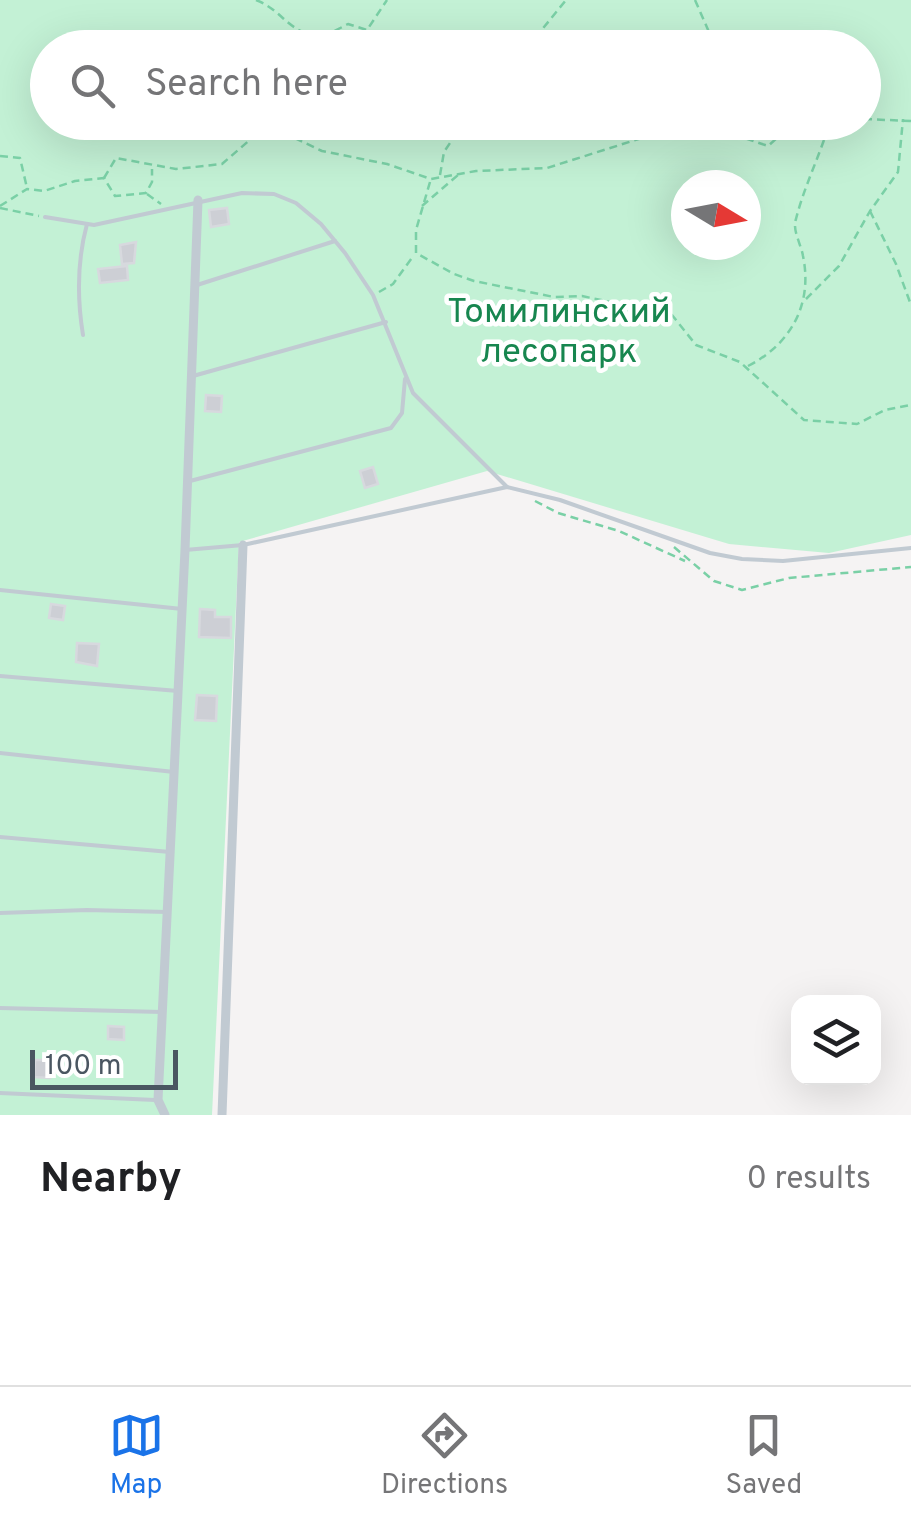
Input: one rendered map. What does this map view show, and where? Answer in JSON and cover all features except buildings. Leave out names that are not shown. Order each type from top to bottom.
[{"type":"street","points":[[165,1115],[158,1100],[186,550],[198,200]]},
{"type":"street","points":[[222,1115],[243,545]]},
{"type":"lane","points":[[45,217],[94,226],[242,192],[274,194],[296,203],[335,241],[373,295],[413,393],[507,488]]},
{"type":"lane","points":[[82,335],[78,300],[81,246],[87,224]]},
{"type":"lane","points":[[195,286],[335,241]]},
{"type":"lane","points":[[192,376],[386,322]]},
{"type":"lane","points":[[188,482],[390,428],[402,413],[406,374]]},
{"type":"lane","points":[[186,550],[243,545],[507,488],[628,522],[710,553],[783,561],[911,548]]},
{"type":"lane","points":[[0,590],[182,609]]},
{"type":"lane","points":[[0,676],[178,691]]},
{"type":"lane","points":[[0,753],[174,772]]},
{"type":"lane","points":[[0,836],[170,852]]},
{"type":"lane","points":[[0,913],[167,912]]},
{"type":"lane","points":[[0,1008],[162,1012]]},
{"type":"lane","points":[[0,1093],[158,1100]]},
{"type":"path","points":[[256,0],[295,30]]},
{"type":"path","points":[[336,30],[348,24],[366,30],[387,0]]},
{"type":"path","points":[[541,30],[566,0]]},
{"type":"path","points":[[696,0],[708,30]]},
{"type":"path","points":[[881,119],[911,120]]},
{"type":"path","points":[[747,367],[787,336],[806,300],[839,266],[898,172],[903,120]]},
{"type":"path","points":[[104,178],[116,158],[176,169],[222,164],[250,140]]},
{"type":"path","points":[[299,140],[322,151],[387,164],[431,179],[460,173],[547,168],[635,140]]},
{"type":"path","points":[[440,176],[444,152],[451,140]]},
{"type":"path","points":[[749,140],[768,146],[775,140]]},
{"type":"path","points":[[806,300],[804,260],[794,223],[824,140]]},
{"type":"path","points":[[0,156],[20,158],[27,190]]},
{"type":"path","points":[[146,193],[152,182],[152,166]]},
{"type":"path","points":[[421,207],[460,173]]},
{"type":"path","points":[[0,207],[27,190],[104,178]]},
{"type":"path","points":[[104,178],[114,196],[146,193],[166,208]]},
{"type":"path","points":[[373,295],[392,284],[416,253],[416,230],[431,179]]},
{"type":"path","points":[[0,207],[45,217]]},
{"type":"path","points":[[870,211],[911,305]]},
{"type":"path","points":[[416,253],[454,274],[474,280],[554,298],[582,296],[672,315],[696,345],[747,367],[804,420],[856,424],[885,410],[911,405]]},
{"type":"path","points":[[523,492],[558,514],[619,531],[691,563]]},
{"type":"path","points":[[664,538],[724,586],[742,590],[789,578],[911,567]]},
{"type":"green space","name":"Томилинский лесопарк","points":[[0,0],[911,0],[911,535],[829,553],[729,544],[487,471],[239,542],[212,1115],[0,1115]]}]
